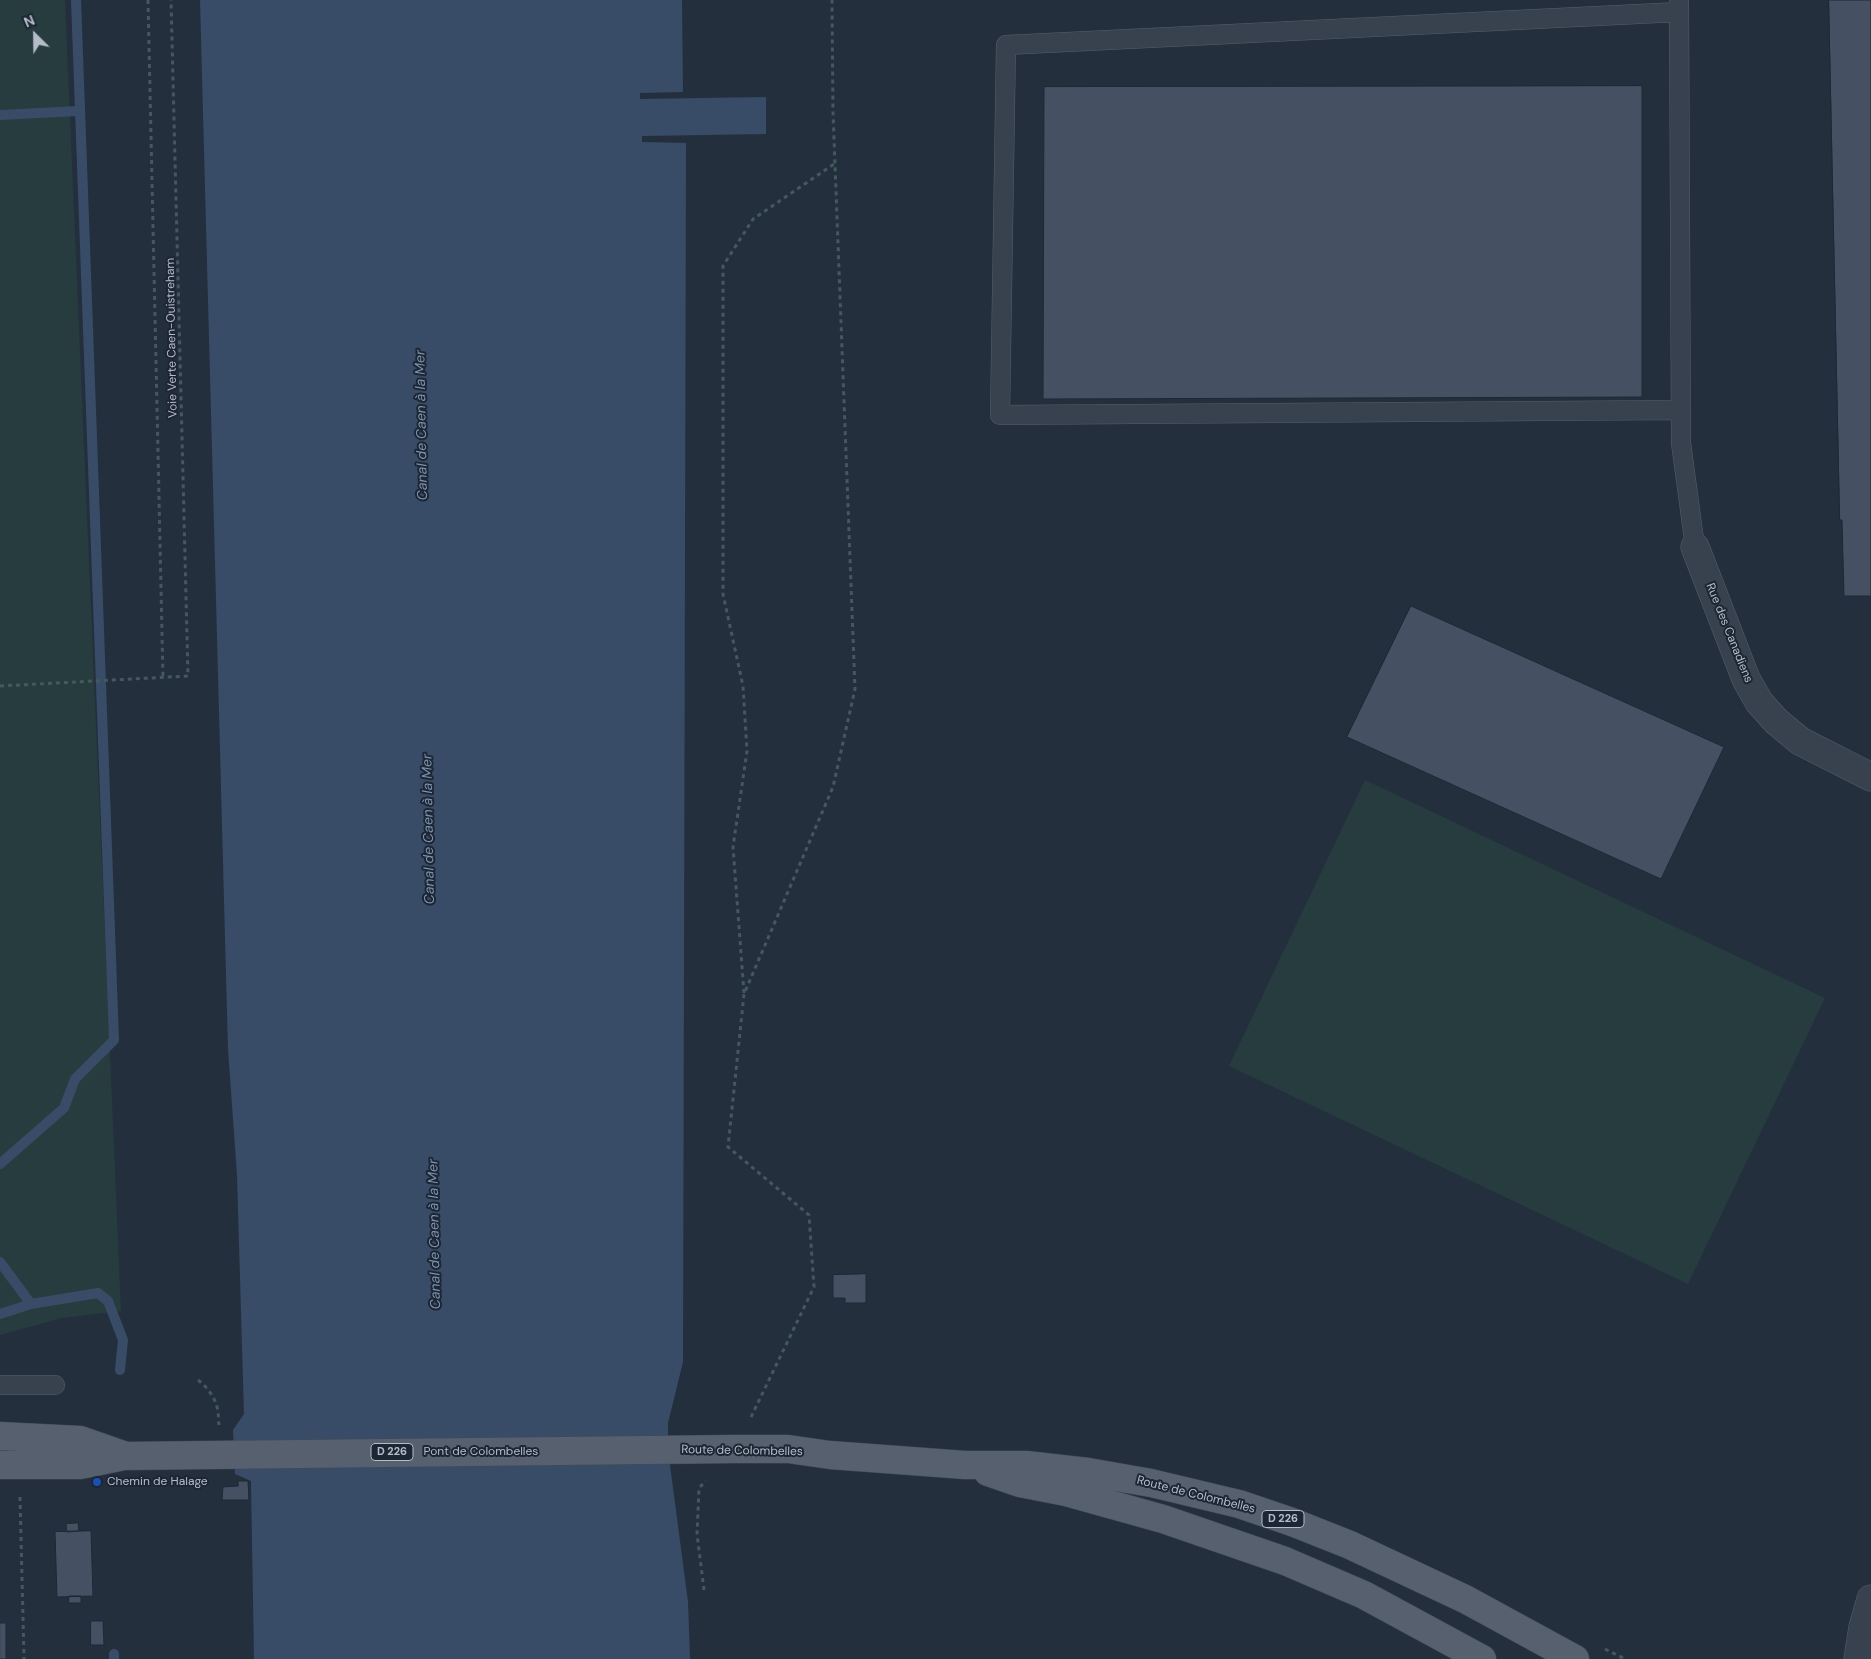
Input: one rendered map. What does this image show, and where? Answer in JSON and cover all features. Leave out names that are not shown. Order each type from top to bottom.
[{"type":"main road","name":"D 226","points":[[0,1436],[80,1440],[124,1456]]},
{"type":"main road","name":"Route de Colombelles","points":[[668,1450],[788,1449],[830,1455],[965,1465],[1026,1464],[1151,1483],[1239,1504],[1292,1522],[1359,1549],[1465,1599],[1574,1659]]},
{"type":"main road","name":"Pont de Colombelles","points":[[234,1454],[668,1450]]},
{"type":"main road","name":"D 226","points":[[0,1465],[80,1465],[124,1456],[234,1454]]},
{"type":"main road","name":"Route de Colombelles","points":[[965,1465],[1020,1483],[1066,1492],[1163,1519],[1285,1561],[1364,1595],[1482,1659]]},
{"type":"street","name":"Rue des Canadiens","points":[[1695,547],[1746,679],[1759,702],[1776,721],[1800,742],[1871,777]]},
{"type":"street","points":[[1858,1659],[1863,1627],[1871,1599]]},
{"type":"lane","points":[[1680,410],[1000,415],[1006,45],[1679,6],[1680,410],[1681,443],[1695,547]]},
{"type":"lane","points":[[0,1385],[55,1385]]},
{"type":"path","points":[[0,686],[163,678],[148,0]]},
{"type":"path","name":"Voie Verte Caen-Ouistreham","points":[[163,678],[188,676],[171,0]]},
{"type":"path","points":[[744,994],[833,787],[855,689],[835,164],[832,0]]},
{"type":"path","points":[[704,1590],[697,1534],[699,1488],[735,1449],[814,1287],[809,1215],[728,1147],[744,994],[734,847],[747,751],[743,686],[724,594],[723,266],[753,219],[835,164]]},
{"type":"path","points":[[198,1380],[206,1386],[218,1408],[220,1429],[234,1454]]},
{"type":"path","points":[[18,1490],[22,1503],[24,1659]]},
{"type":"green space","points":[[0,0],[65,0],[121,1311],[62,1318],[0,1335]]},
{"type":"green space","points":[[1365,780],[1825,998],[1688,1284],[1229,1066]]},
{"type":"water","name":"Canal de Caen à la Mer","points":[[200,0],[682,0],[683,92],[640,93],[640,99],[766,97],[766,134],[642,136],[642,142],[686,143],[683,1362],[668,1423],[668,1450],[688,1602],[690,1659],[254,1659],[251,1481],[235,1474],[233,1430],[244,1414],[237,1175],[228,1049]]},
{"type":"building","points":[[1829,0],[1871,0],[1871,596],[1844,596],[1842,520],[1840,520]]},
{"type":"building","points":[[1642,86],[1642,397],[1043,399],[1044,87]]},
{"type":"building","points":[[1411,606],[1724,747],[1661,879],[1347,737]]},
{"type":"building","points":[[866,1274],[866,1303],[845,1303],[845,1298],[833,1298],[833,1275]]},
{"type":"building","points":[[238,1481],[248,1481],[249,1500],[222,1500],[223,1487],[238,1486]]},
{"type":"building","points":[[78,1523],[79,1531],[67,1532],[66,1524]]},
{"type":"building","points":[[91,1531],[93,1596],[57,1597],[55,1532]]},
{"type":"building","points":[[69,1596],[81,1596],[81,1603],[69,1603]]},
{"type":"building","points":[[91,1621],[103,1621],[104,1645],[91,1645]]},
{"type":"building","points":[[0,1623],[6,1623],[6,1659],[0,1659]]},
{"type":"waterway","points":[[0,1164],[64,1108],[75,1079],[114,1040],[76,0]]},
{"type":"waterway","points":[[0,115],[79,111]]},
{"type":"waterway","points":[[0,1262],[31,1304],[98,1293],[108,1301],[123,1340],[120,1370]]},
{"type":"waterway","points":[[0,1314],[31,1304]]},
{"type":"waterway","points":[[114,1654],[114,1659]]},
{"type":"place","name":"Chemin de Halage","points":[[97,1482]]}]
